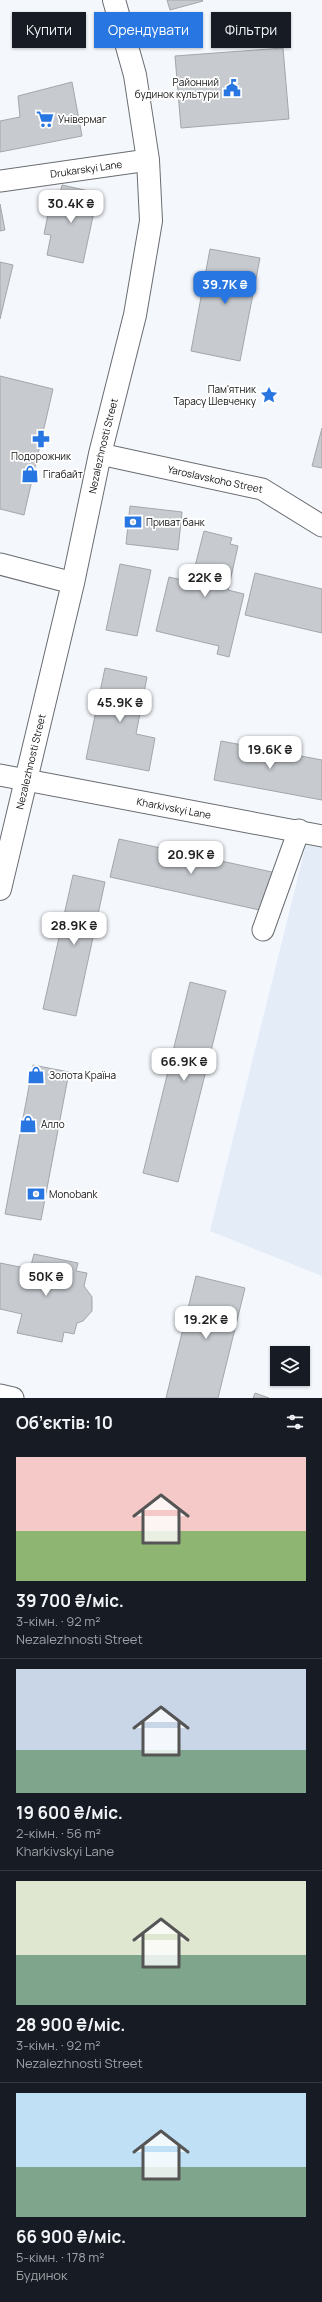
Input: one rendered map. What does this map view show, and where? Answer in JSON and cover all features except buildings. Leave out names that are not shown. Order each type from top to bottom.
[{"type":"main road","name":"Nezalezhnosti Street","points":[[0,889],[73,583],[100,454],[135,315],[150,221],[148,160],[135,75],[114,0]]},
{"type":"street","name":"Drukarskyi Lane","points":[[0,181],[148,160]]},
{"type":"street","name":"Yaroslavskoho Street","points":[[100,454],[262,489],[322,526]]},
{"type":"street","points":[[0,564],[73,583]]},
{"type":"street","name":"Kharkivskyi Lane","points":[[0,775],[25,782],[299,830],[322,836]]},
{"type":"street","points":[[263,930],[299,830]]},
{"type":"street","points":[[0,1395],[13,1398]]},
{"type":"shaded area","points":[[306,845],[322,848],[322,1276],[210,1231]]},
{"type":"place","name":"Районний будинок культури","points":[[232,88]]},
{"type":"place","name":"Універмаг","points":[[45,119]]},
{"type":"place","name":"Пам'ятник Тарасу Шевченку","points":[[269,395]]},
{"type":"place","name":"Подорожник","points":[[41,439]]},
{"type":"place","name":"Гігабайт","points":[[30,474]]},
{"type":"place","name":"Приват банк","points":[[133,522]]},
{"type":"place","name":"Золота Країна","points":[[36,1075]]},
{"type":"place","name":"Алло","points":[[28,1124]]},
{"type":"place","name":"Monobank","points":[[36,1194]]}]
